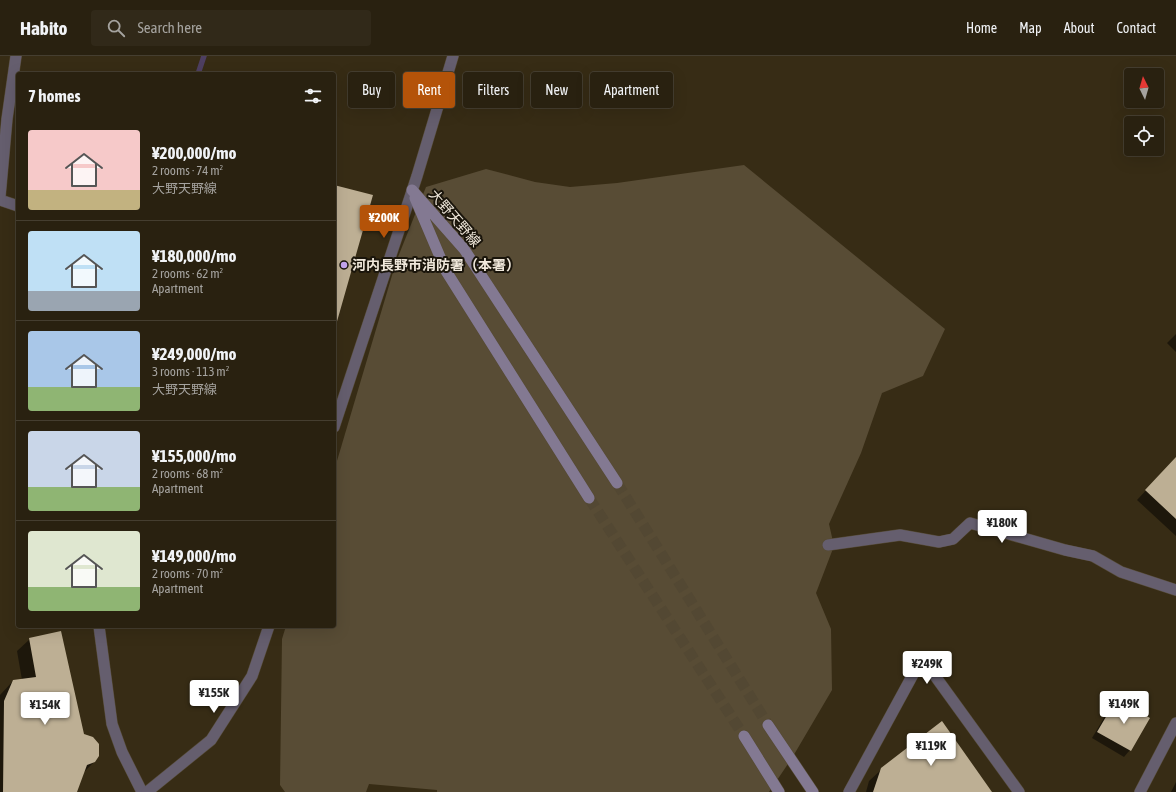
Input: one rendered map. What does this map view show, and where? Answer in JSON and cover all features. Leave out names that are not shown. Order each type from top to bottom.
[{"type":"main road","name":"大野天野線","points":[[412,190],[464,249],[617,483]]},
{"type":"main road","name":"大野天野線","points":[[412,190],[446,272],[589,498]]},
{"type":"main road","points":[[768,725],[813,792]]},
{"type":"main road","points":[[744,736],[779,792]]},
{"type":"street","points":[[16,56],[7,119],[0,198],[16,205]]},
{"type":"street","points":[[336,421],[412,190],[453,56]]},
{"type":"street","points":[[828,545],[900,535],[939,542],[953,539],[970,523],[1065,550],[1093,556],[1121,572],[1176,590]]},
{"type":"street","points":[[99,628],[112,724],[122,752],[142,792]]},
{"type":"street","points":[[147,792],[211,740],[252,676],[268,628]]},
{"type":"street","points":[[849,792],[922,658],[1019,792]]},
{"type":"street","points":[[1140,792],[1176,723]]},
{"type":"shaded area","points":[[744,165],[945,329],[923,376],[882,393],[861,453],[829,524],[834,546],[816,593],[831,629],[832,690],[792,758],[769,792],[437,792],[437,790],[369,784],[366,792],[285,792],[280,785],[282,639],[285,628],[336,628],[336,464],[396,262],[426,187],[486,169],[535,182],[570,187],[617,183]]},
{"type":"building","name":"河内長野市消防署（本署）","points":[[336,186],[373,195],[336,325]]},
{"type":"building","points":[[1176,457],[1176,519],[1145,490]]},
{"type":"building","points":[[61,631],[84,734],[93,737],[99,744],[99,756],[95,762],[87,765],[77,792],[3,792],[4,701],[13,680],[36,677],[29,638]]},
{"type":"building","points":[[1117,698],[1150,718],[1131,751],[1097,732]]},
{"type":"building","points":[[942,721],[992,792],[873,792],[881,768]]},
{"type":"waterway","points":[[199,72],[204,56]]},
{"type":"tunnel","points":[[617,483],[768,725]]},
{"type":"tunnel","points":[[589,498],[744,736]]},
{"type":"place","name":"河内長野市消防署（本署）","points":[[344,265]]}]
